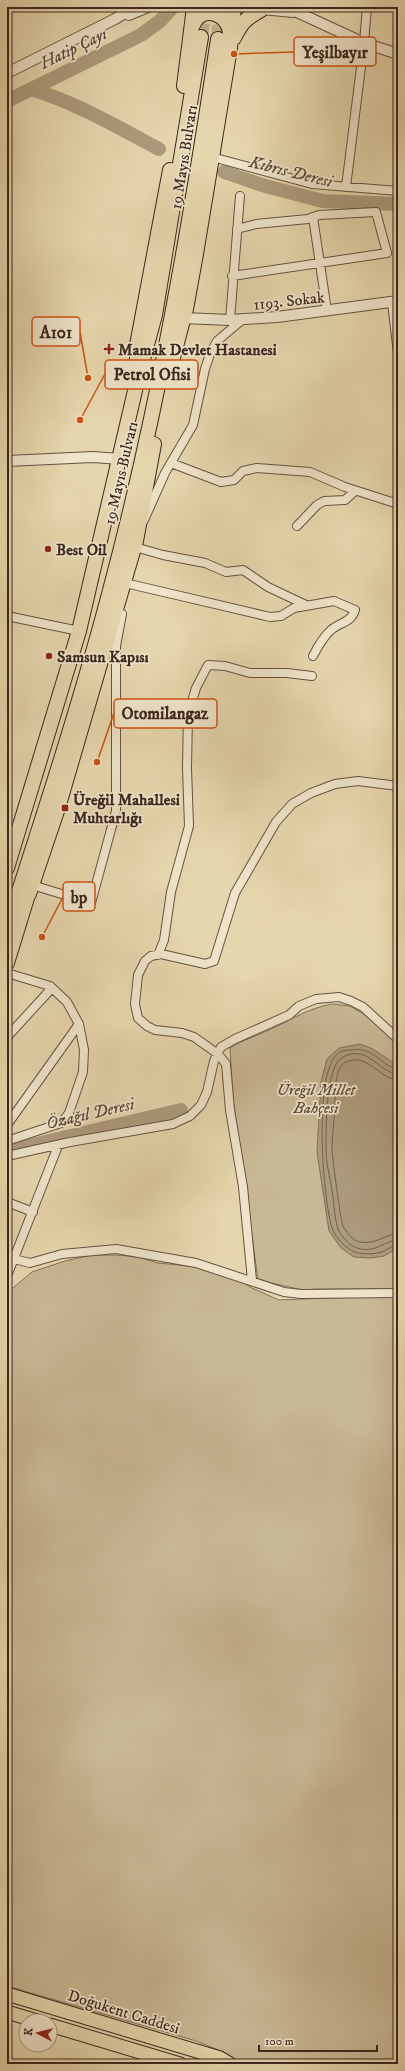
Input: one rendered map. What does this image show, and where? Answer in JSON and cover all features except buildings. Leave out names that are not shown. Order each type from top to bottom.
[{"type":"highway","name":"19 Mayıs Bulvarı","points":[[7,868],[78,631],[120,459],[137,382],[137,345],[183,95],[196,34],[194,7]]},
{"type":"highway","points":[[7,963],[58,808],[125,583],[136,541],[160,410],[184,318],[230,48],[234,7]]},
{"type":"highway","points":[[230,48],[241,24],[246,18],[261,10]]},
{"type":"highway","points":[[196,34],[195,18],[202,13],[215,14],[226,21],[230,30],[230,48]]},
{"type":"highway","name":"19 Mayıs Bulvarı","points":[[7,928],[74,722],[110,592],[134,494],[191,215],[218,39]]},
{"type":"highway","points":[[30,890],[45,812]]},
{"type":"main road","name":"Doğukent Caddesi","points":[[7,1994],[220,2058],[230,2064]]},
{"type":"main road","points":[[7,2012],[18,2015]]},
{"type":"main road","points":[[58,2027],[180,2064]]},
{"type":"street","points":[[116,19],[135,7]]},
{"type":"street","points":[[7,73],[116,19],[148,7]]},
{"type":"street","points":[[187,7],[196,34]]},
{"type":"street","points":[[240,7],[261,10],[290,9],[364,43],[398,54]]},
{"type":"street","points":[[346,187],[364,43],[366,7]]},
{"type":"street","points":[[212,157],[312,184],[398,191]]},
{"type":"street","points":[[230,320],[232,276],[240,196]]},
{"type":"street","points":[[232,276],[387,253],[376,212],[332,214],[256,224],[236,229]]},
{"type":"street","points":[[313,217],[327,311]]},
{"type":"street","points":[[395,302],[398,354]]},
{"type":"street","name":"1193. Sokak","points":[[184,318],[242,320],[395,302]]},
{"type":"street","points":[[242,320],[218,341],[210,354],[205,369],[193,425],[171,463],[136,541],[163,556],[205,563],[226,572],[242,570],[268,587],[307,605]]},
{"type":"street","points":[[7,461],[93,458],[120,459]]},
{"type":"street","points":[[171,463],[221,482],[234,480],[243,471],[257,468],[310,472],[355,491],[398,504]]},
{"type":"street","points":[[297,526],[324,501],[345,500],[355,491]]},
{"type":"street","points":[[125,583],[270,617],[281,616],[294,608],[334,601],[355,610],[347,622],[333,628],[322,638],[312,656]]},
{"type":"street","points":[[30,890],[91,903],[116,811],[116,646],[122,614]]},
{"type":"street","points":[[7,616],[78,631]]},
{"type":"street","points":[[158,955],[164,940],[171,892],[189,826],[187,768],[188,715],[196,688],[208,665],[225,666],[250,673],[287,673],[312,676]]},
{"type":"street","points":[[252,1280],[243,1187],[230,1110],[228,1070],[226,1064],[218,1054],[194,1037],[182,1033],[155,1030],[147,1026],[138,1018],[135,1004],[138,975],[145,961],[151,956],[158,955],[201,964],[214,961],[235,893],[276,822],[292,804],[311,793],[335,784],[358,781],[398,786]]},
{"type":"street","points":[[7,973],[35,980],[52,988],[67,1002],[78,1024],[84,1050],[83,1072],[69,1113],[61,1123],[7,1141]]},
{"type":"street","points":[[7,1037],[52,988]]},
{"type":"street","points":[[7,1156],[58,1146],[70,1142],[173,1124],[190,1116],[201,1105],[221,1047],[235,1039],[289,1015],[299,1006],[316,999],[329,997],[340,998],[363,1007],[398,1039]]},
{"type":"street","points":[[7,1125],[78,1024]]},
{"type":"street","points":[[7,1276],[58,1146]]},
{"type":"street","points":[[7,1202],[33,1212]]},
{"type":"street","points":[[14,1259],[30,1263],[62,1254],[116,1249],[196,1263],[252,1280],[284,1292],[302,1294],[398,1293]]},
{"type":"green space","name":"Üreğil Millet Bahçesi","points":[[332,1004],[350,1006],[367,1016],[398,1044],[398,1290],[314,1289],[307,1291],[258,1280],[233,1098],[230,1048],[307,1012]]},
{"type":"green space","points":[[92,1255],[120,1255],[142,1258],[158,1263],[200,1267],[232,1276],[252,1288],[279,1300],[398,1295],[398,2064],[241,2064],[223,2052],[196,2041],[7,1986],[7,1293],[32,1272],[65,1261]]},
{"type":"water","points":[[360,1044],[373,1049],[398,1066],[398,1248],[384,1256],[372,1258],[354,1257],[341,1248],[329,1231],[317,1152],[321,1082],[327,1059],[339,1048]]},
{"type":"waterway","name":"Hatip Çayı","points":[[7,101],[141,35],[160,21],[172,8]]},
{"type":"waterway","name":"Kıbrıs Deresi","points":[[31,89],[81,108],[159,149]]},
{"type":"waterway","name":"Kıbrıs Deresi","points":[[224,172],[265,186],[323,201],[398,204]]},
{"type":"waterway","name":"Özağıl Deresi","points":[[7,1151],[181,1110]]},
{"type":"tunnel","points":[[201,37],[205,7]]},
{"type":"tunnel","points":[[218,39],[221,7]]},
{"type":"place","name":"Yeşilbayır","points":[[234,54]]},
{"type":"place","name":"Mamak Devlet Hastanesi","points":[[109,349]]},
{"type":"place","name":"A101","points":[[88,378]]},
{"type":"place","name":"Petrol Ofisi","points":[[80,420]]},
{"type":"place","name":"Best Oil","points":[[48,549]]},
{"type":"place","name":"Samsun Kapısı","points":[[49,656]]},
{"type":"place","name":"Otomilangaz","points":[[97,762]]},
{"type":"place","name":"Üreğil Mahallesi Muhtarlığı","points":[[65,808]]},
{"type":"place","name":"bp","points":[[42,937]]}]
